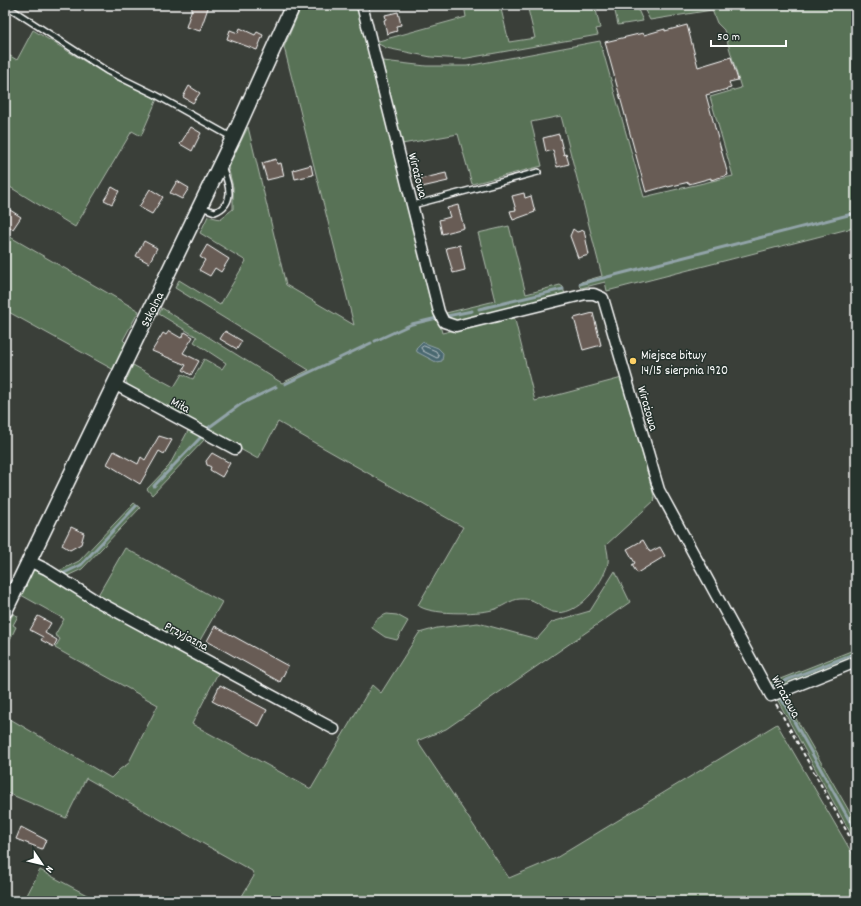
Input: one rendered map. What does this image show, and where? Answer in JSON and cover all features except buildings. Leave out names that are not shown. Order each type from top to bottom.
[{"type":"street","name":"Szkolna","points":[[5,611],[221,164],[293,5]]},
{"type":"street","name":"Wirażowa","points":[[362,5],[439,312],[444,322],[456,326],[586,294],[594,294],[605,301],[659,490],[771,696]]},
{"type":"street","name":"Miła","points":[[114,384],[235,450]]},
{"type":"street","name":"Przyjazna","points":[[29,561],[46,569],[103,604],[334,729]]},
{"type":"street","points":[[771,696],[856,662]]},
{"type":"lane","points":[[5,5],[107,71],[156,95],[233,138]]},
{"type":"lane","points":[[200,206],[215,212],[226,204],[230,190],[221,164]]},
{"type":"lane","points":[[413,205],[538,172]]},
{"type":"path","name":"Wirażowa","points":[[771,696],[856,848]]},
{"type":"green space","points":[[302,5],[358,5],[442,333],[514,316],[535,401],[622,378],[655,500],[606,545],[608,563],[601,580],[588,598],[571,610],[553,612],[531,600],[526,599],[513,600],[496,609],[476,612],[453,613],[431,611],[423,608],[418,605],[463,527],[278,422],[258,459],[128,386],[126,381],[133,365],[174,387],[182,374],[193,379],[204,359],[222,369],[226,363],[194,342],[197,337],[159,314],[162,308],[282,383],[309,370],[175,288],[179,280],[220,305],[246,261],[200,233],[208,216],[220,219],[233,209],[233,187],[228,167],[248,127],[286,285],[354,325],[284,47]]},
{"type":"green space","points":[[464,5],[500,5],[509,42],[535,38],[527,5],[595,5],[600,28],[596,29],[598,35],[462,59],[431,57],[386,48],[375,42],[466,17]]},
{"type":"green space","points":[[621,5],[636,5],[643,21],[618,25],[614,7]]},
{"type":"green space","points":[[642,5],[717,5],[718,8],[738,5],[856,5],[856,227],[607,291],[605,282],[581,288],[579,286],[581,282],[602,276],[561,116],[531,122],[542,166],[472,184],[458,134],[402,144],[381,65],[383,61],[426,66],[467,66],[600,41],[644,197],[733,176],[710,97],[741,88],[724,30],[717,23],[712,10],[650,20]]},
{"type":"green space","points":[[33,30],[109,76],[157,99],[141,136],[132,131],[75,227],[5,184],[5,53],[17,60]]},
{"type":"green space","points":[[509,226],[526,294],[560,285],[563,287],[565,295],[454,321],[448,319],[446,313],[495,301],[478,233]]},
{"type":"green space","points":[[5,234],[139,311],[123,340],[128,345],[114,370],[5,310]]},
{"type":"green space","points":[[189,429],[206,438],[152,495],[147,489],[169,466]]},
{"type":"green space","points":[[134,503],[140,508],[82,569],[65,577],[57,572],[79,561]]},
{"type":"green space","points":[[125,548],[222,602],[195,649],[98,595]]},
{"type":"green space","points":[[34,568],[218,673],[192,724],[311,789],[372,685],[381,693],[419,633],[437,628],[478,623],[537,639],[552,622],[590,611],[615,571],[630,602],[446,729],[417,741],[509,878],[556,858],[777,724],[856,860],[856,901],[239,901],[254,876],[252,871],[86,778],[66,818],[5,792],[5,716],[111,778],[120,769],[128,764],[158,705],[55,648],[60,639],[55,635],[64,619],[21,595]]},
{"type":"green space","points":[[13,614],[18,616],[13,625],[16,627],[5,650],[5,630]]},
{"type":"green space","points":[[387,614],[397,615],[408,621],[397,640],[385,637],[372,628],[377,619]]},
{"type":"green space","points":[[856,649],[856,658],[781,688],[773,686],[770,683]]},
{"type":"green space","points":[[783,696],[856,823],[856,843],[777,699]]},
{"type":"green space","points":[[40,870],[98,901],[24,901]]},
{"type":"water","points":[[422,342],[438,348],[443,353],[442,361],[436,362],[417,352],[416,348]]},
{"type":"waterway","points":[[580,284],[856,213]]},
{"type":"waterway","points":[[479,309],[563,289]]},
{"type":"waterway","points":[[447,316],[472,311]]},
{"type":"waterway","points":[[375,341],[412,324],[437,318]]},
{"type":"waterway","points":[[285,384],[371,343]]},
{"type":"waterway","points":[[208,428],[241,404],[276,387]]},
{"type":"waterway","points":[[154,486],[202,436]]},
{"type":"waterway","points":[[62,574],[81,565],[136,506]]},
{"type":"waterway","points":[[774,685],[856,653]]},
{"type":"waterway","points":[[782,700],[856,832]]},
{"type":"place","name":"Miejsce bitwy 14/15 sierpnia 1920","points":[[633,361]]}]
